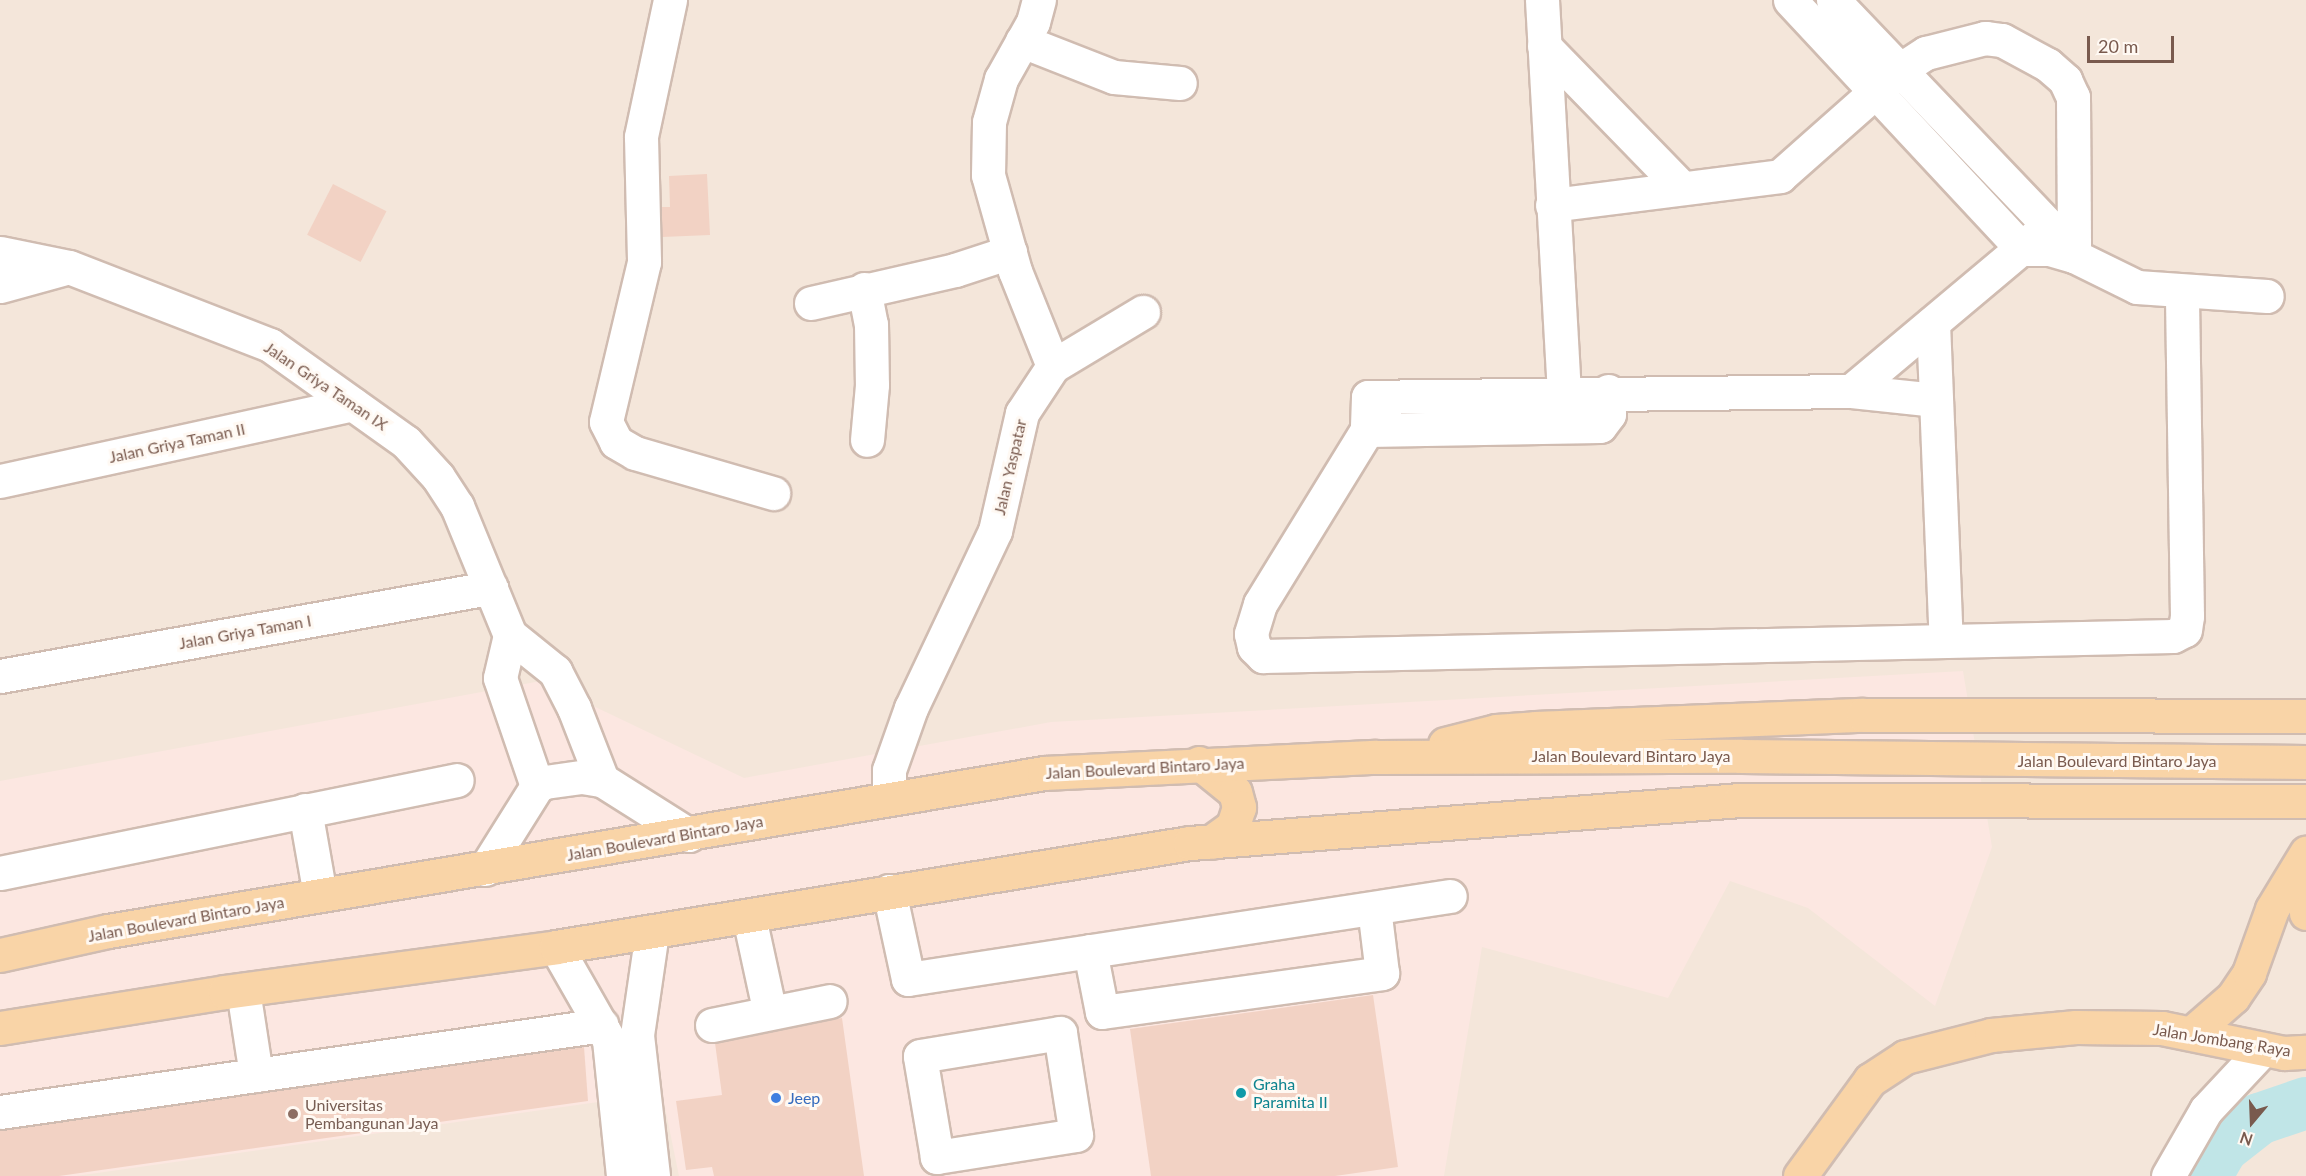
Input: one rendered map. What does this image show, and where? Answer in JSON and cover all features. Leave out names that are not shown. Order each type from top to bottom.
[{"type":"main road","points":[[1394,757],[1496,731],[1605,724],[1863,715],[2306,716]]},
{"type":"main road","name":"Jalan Boulevard Bintaro Jaya","points":[[0,955],[108,931],[689,835],[889,798],[1044,773],[1198,763],[1394,757],[1740,756],[2306,762]]},
{"type":"main road","points":[[1198,763],[1236,792],[1239,807],[1233,826],[1211,842]]},
{"type":"main road","points":[[0,1028],[234,991],[556,948],[749,917],[889,891],[1211,842],[1740,800],[2306,801]]},
{"type":"main road","points":[[2193,1032],[2234,997],[2249,973],[2272,909],[2306,853]]},
{"type":"main road","points":[[2306,880],[2306,913]]},
{"type":"main road","name":"Jalan Jombang Raya","points":[[1800,1176],[1870,1080],[1905,1057],[1991,1035],[2076,1027],[2162,1028],[2193,1032],[2263,1049],[2306,1052]]},
{"type":"street","points":[[670,0],[641,137],[644,262],[606,422],[616,442],[635,453],[773,493]]},
{"type":"street","points":[[1039,0],[1022,41],[1001,79],[989,122],[988,175],[1010,252],[1053,366],[1143,312]]},
{"type":"street","points":[[1542,0],[1564,392]]},
{"type":"street","points":[[1790,0],[1876,92],[2048,245],[2137,287],[2267,296]]},
{"type":"street","points":[[1833,0],[1901,69],[2048,245]]},
{"type":"street","points":[[1552,205],[1680,186],[1763,181],[1780,176],[1901,69],[1926,53],[1985,38],[2030,53],[2064,80],[2073,97],[2075,120],[2048,245],[1933,323],[1851,391]]},
{"type":"street","points":[[1022,41],[1114,77],[1180,83]]},
{"type":"street","points":[[1544,46],[1680,186]]},
{"type":"street","points":[[811,303],[864,289],[956,270],[1010,252]]},
{"type":"street","name":"Jalan Griya Taman IX","points":[[0,253],[69,267],[270,345],[406,442],[438,477],[457,506],[510,635],[555,671],[602,780]]},
{"type":"street","points":[[0,286],[69,267]]},
{"type":"street","points":[[864,289],[871,344],[867,440]]},
{"type":"street","points":[[1936,400],[1851,391],[1608,391],[1374,395],[1366,401],[1367,430],[1260,604],[1251,634],[1254,647],[1263,656],[2173,636],[2185,630],[2182,291]]},
{"type":"street","points":[[1933,323],[1946,641]]},
{"type":"street","name":"Jalan Yaspatar","points":[[889,798],[889,770],[911,708],[995,531],[1022,413],[1053,366]]},
{"type":"street","points":[[1367,430],[1600,426],[1610,414],[1608,391]]},
{"type":"street","name":"Jalan Griya Taman II","points":[[0,481],[353,404]]},
{"type":"street","name":"Jalan Griya Taman I","points":[[0,676],[491,588]]},
{"type":"street","points":[[510,635],[501,678],[537,786]]},
{"type":"street","points":[[485,869],[537,786],[582,777],[602,780],[689,835]]},
{"type":"street","points":[[0,873],[457,780]]},
{"type":"street","points":[[296,812],[311,897]]},
{"type":"street","points":[[889,891],[908,979],[1450,896]]},
{"type":"street","points":[[1064,1056],[1060,1033],[920,1056],[937,1157],[1076,1135],[1064,1056],[1102,1012],[1382,973],[1374,908]]},
{"type":"street","points":[[749,917],[771,1013]]},
{"type":"street","points":[[623,1176],[616,1034],[652,932]]},
{"type":"street","points":[[556,948],[616,1034],[653,1176]]},
{"type":"street","points":[[1090,951],[1102,1012]]},
{"type":"street","points":[[234,991],[247,1077]]},
{"type":"street","points":[[712,1025],[830,1001]]},
{"type":"street","points":[[0,1112],[247,1077],[616,1034]]},
{"type":"street","points":[[2168,1176],[2206,1110],[2263,1049]]},
{"type":"shaded area","points":[[0,0],[2306,0],[2306,1176],[0,1176]]},
{"type":"shaded area","points":[[1963,671],[1992,847],[1935,1006],[1808,908],[1730,881],[1668,998],[1482,947],[1444,1176],[679,1176],[662,1093],[76,1176],[0,1176],[0,781],[541,681],[744,778],[1051,722]]},
{"type":"building","points":[[707,174],[710,235],[662,237],[661,207],[670,207],[669,176]]},
{"type":"building","points":[[333,184],[386,211],[361,262],[307,235]]},
{"type":"building","name":"Graha Paramita II","points":[[1373,995],[1398,1167],[1335,1176],[1151,1176],[1130,1029]]},
{"type":"building","name":"Jeep","points":[[842,1018],[864,1176],[714,1176],[712,1167],[686,1170],[676,1101],[722,1095],[715,1043]]},
{"type":"building","name":"Universitas Pembangunan Jaya","points":[[584,1047],[588,1101],[59,1176],[0,1176],[0,1130]]},
{"type":"waterway","points":[[2206,1176],[2222,1148],[2259,1119],[2306,1103]]},
{"type":"place","name":"Graha Paramita II","points":[[1241,1093]]},
{"type":"place","name":"Jeep","points":[[776,1098]]},
{"type":"place","name":"Universitas Pembangunan Jaya","points":[[293,1114]]}]
